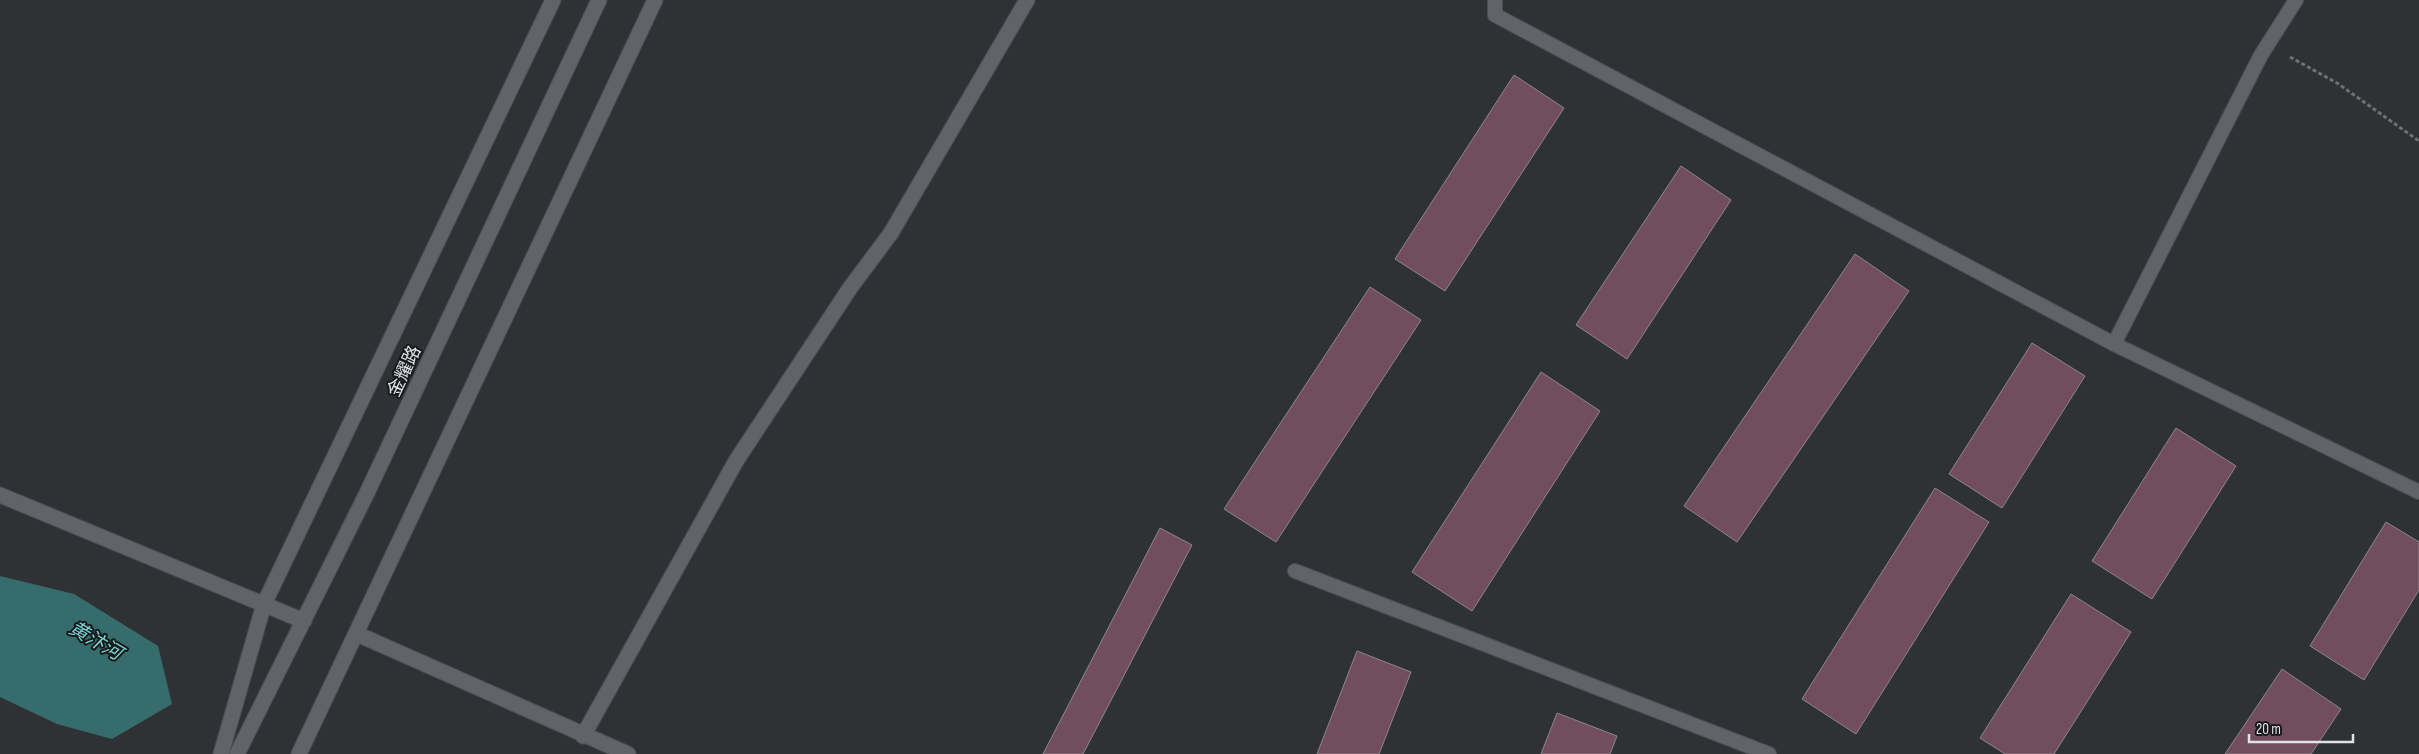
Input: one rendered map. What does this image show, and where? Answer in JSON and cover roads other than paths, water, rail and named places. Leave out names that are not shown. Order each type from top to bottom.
[{"type":"street","points":[[221,754],[264,604],[553,0]]},
{"type":"street","name":"金耀路","points":[[236,754],[366,496],[599,0]]},
{"type":"street","points":[[299,754],[655,0]]},
{"type":"street","points":[[583,736],[736,462],[850,288],[891,233],[1027,0]]},
{"type":"street","points":[[0,495],[304,621]]},
{"type":"street","points":[[357,634],[583,736],[628,754]]},
{"type":"lane","points":[[1495,0],[1495,15],[2114,344],[2419,492]]},
{"type":"lane","points":[[2114,344],[2161,249],[2268,45],[2296,0]]},
{"type":"lane","points":[[1295,571],[1770,754]]},
{"type":"water","name":"黄汴河","points":[[0,576],[74,594],[158,646],[172,704],[112,739],[57,724],[0,697]]}]
